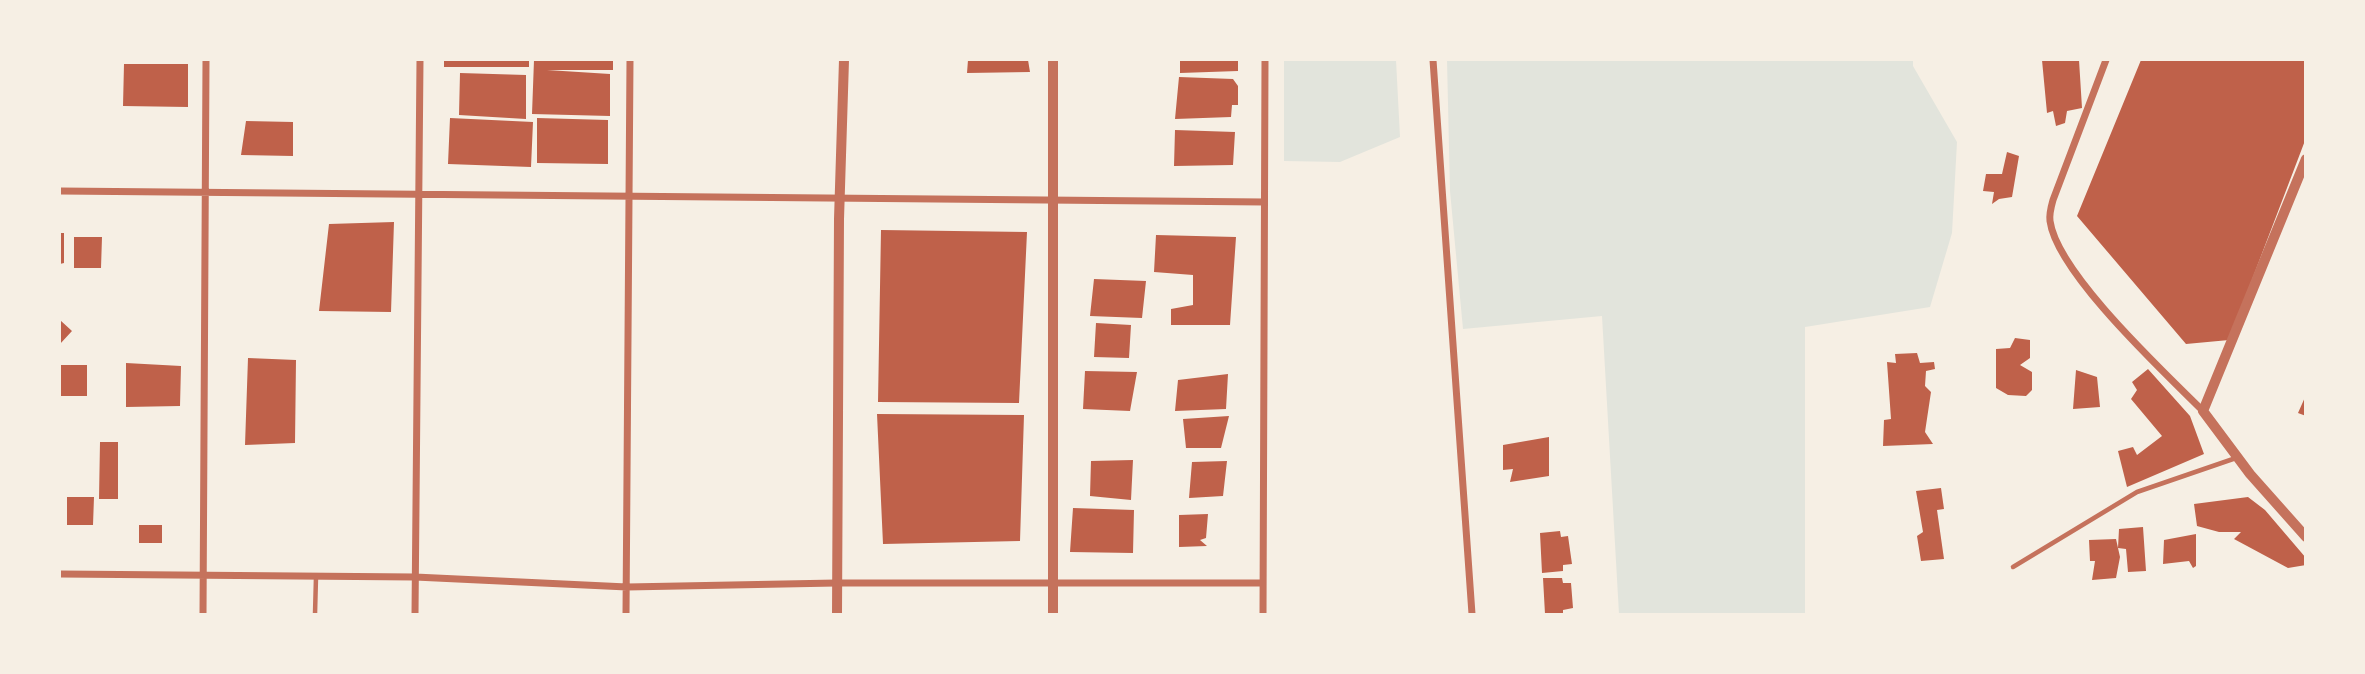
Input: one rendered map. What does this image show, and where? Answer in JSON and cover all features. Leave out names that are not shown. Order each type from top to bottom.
[{"type":"street","points":[[203,614],[206,60]]},
{"type":"street","points":[[415,614],[420,60]]},
{"type":"street","points":[[626,614],[630,60]]},
{"type":"street","points":[[837,614],[840,199],[844,60]]},
{"type":"street","points":[[1053,60],[1053,614]]},
{"type":"street","points":[[1262,614],[1265,60]]},
{"type":"street","points":[[1433,60],[1472,614]]},
{"type":"street","points":[[2105,60],[2053,200],[2050,223],[2067,260],[2090,289],[2203,411],[2237,457],[2305,537]]},
{"type":"street","points":[[2203,411],[2305,159]]},
{"type":"street","points":[[60,191],[1264,202]]},
{"type":"street","points":[[60,574],[415,577],[626,587],[836,583],[1263,583]]},
{"type":"lane","points":[[2013,567],[2137,492],[2237,457]]},
{"type":"lane","points":[[315,614],[316,577]]},
{"type":"shaded area","points":[[1284,60],[1396,60],[1400,137],[1340,162],[1284,161]]},
{"type":"shaded area","points":[[1447,60],[1913,60],[1913,66],[1957,142],[1952,233],[1930,307],[1805,327],[1805,614],[1619,614],[1602,316],[1463,329],[1450,191]]},
{"type":"building","points":[[444,60],[529,60],[529,67],[444,67]]},
{"type":"building","points":[[534,60],[613,60],[613,70],[547,70],[610,74],[610,116],[532,114]]},
{"type":"building","points":[[968,60],[1028,60],[1030,72],[967,73]]},
{"type":"building","points":[[1180,60],[1238,60],[1238,71],[1180,73]]},
{"type":"building","points":[[2042,60],[2079,60],[2082,108],[2067,111],[2065,123],[2056,126],[2053,111],[2047,113]]},
{"type":"building","points":[[2141,60],[2306,60],[2306,138],[2229,340],[2186,344],[2077,216]]},
{"type":"building","points":[[124,64],[188,64],[188,107],[123,106]]},
{"type":"building","points":[[460,73],[526,75],[526,119],[459,115]]},
{"type":"building","points":[[1179,77],[1233,79],[1238,86],[1238,105],[1232,105],[1231,117],[1175,119]]},
{"type":"building","points":[[450,118],[533,122],[531,167],[448,164]]},
{"type":"building","points":[[537,118],[608,120],[608,164],[537,163]]},
{"type":"building","points":[[246,121],[293,122],[293,156],[241,155]]},
{"type":"building","points":[[1175,130],[1235,132],[1233,165],[1174,166]]},
{"type":"building","points":[[2007,152],[2019,156],[2012,197],[1999,199],[1992,204],[1994,192],[1983,191],[1986,174],[2002,174]]},
{"type":"building","points":[[394,222],[391,312],[319,311],[329,224]]},
{"type":"building","points":[[881,230],[1027,232],[1019,403],[878,402]]},
{"type":"building","points":[[60,233],[64,233],[64,263],[60,264]]},
{"type":"building","points":[[1156,235],[1236,237],[1230,325],[1171,325],[1171,309],[1193,305],[1193,275],[1154,272]]},
{"type":"building","points":[[74,237],[102,237],[101,268],[74,268]]},
{"type":"building","points":[[1094,279],[1146,281],[1142,318],[1090,316]]},
{"type":"building","points":[[60,320],[72,331],[60,344]]},
{"type":"building","points":[[1096,323],[1131,325],[1129,358],[1094,357]]},
{"type":"building","points":[[2015,338],[2030,340],[2030,358],[2020,365],[2032,372],[2032,390],[2026,396],[2008,395],[1996,388],[1996,349],[2010,348]]},
{"type":"building","points":[[1917,353],[1920,363],[1934,362],[1935,369],[1926,371],[1925,386],[1931,392],[1925,432],[1933,444],[1883,446],[1884,420],[1891,419],[1887,362],[1896,363],[1895,354]]},
{"type":"building","points":[[248,358],[296,360],[295,443],[245,445]]},
{"type":"building","points":[[126,363],[181,366],[180,406],[126,407]]},
{"type":"building","points":[[60,365],[87,365],[87,396],[60,396]]},
{"type":"building","points":[[2148,369],[2190,416],[2204,454],[2127,487],[2118,451],[2133,447],[2137,455],[2162,436],[2131,399],[2137,390],[2132,382]]},
{"type":"building","points":[[2076,370],[2097,377],[2100,407],[2073,409]]},
{"type":"building","points":[[1085,371],[1137,372],[1130,411],[1083,409]]},
{"type":"building","points":[[1228,374],[1226,409],[1175,411],[1178,380]]},
{"type":"building","points":[[2306,395],[2306,416],[2298,413]]},
{"type":"building","points":[[877,414],[1024,415],[1020,541],[883,544]]},
{"type":"building","points":[[1229,416],[1221,448],[1186,448],[1183,419]]},
{"type":"building","points":[[1549,437],[1549,476],[1510,482],[1513,469],[1503,470],[1503,445]]},
{"type":"building","points":[[100,442],[118,442],[118,499],[99,499]]},
{"type":"building","points":[[1133,460],[1131,500],[1090,496],[1091,461]]},
{"type":"building","points":[[1227,461],[1223,496],[1189,498],[1192,462]]},
{"type":"building","points":[[1941,488],[1944,509],[1937,510],[1944,559],[1921,561],[1917,536],[1923,532],[1916,491]]},
{"type":"building","points":[[67,497],[94,497],[93,525],[67,525]]},
{"type":"building","points":[[2248,497],[2265,510],[2306,558],[2306,565],[2288,568],[2234,539],[2241,532],[2219,532],[2197,526],[2194,504]]},
{"type":"building","points":[[1073,508],[1134,510],[1133,553],[1070,552]]},
{"type":"building","points":[[1208,514],[1206,538],[1200,540],[1207,546],[1179,547],[1179,515]]},
{"type":"building","points":[[139,525],[162,525],[162,543],[139,543]]},
{"type":"building","points":[[2143,527],[2146,571],[2128,572],[2126,549],[2118,548],[2119,529]]},
{"type":"building","points":[[1560,531],[1561,537],[1568,536],[1572,564],[1563,565],[1563,571],[1542,573],[1540,533]]},
{"type":"building","points":[[2196,534],[2196,566],[2193,568],[2189,561],[2163,564],[2164,540]]},
{"type":"building","points":[[2116,539],[2120,557],[2116,578],[2092,580],[2095,561],[2090,561],[2089,540]]},
{"type":"building","points":[[1543,578],[1562,578],[1563,583],[1571,583],[1573,608],[1563,610],[1563,614],[1545,614]]}]
